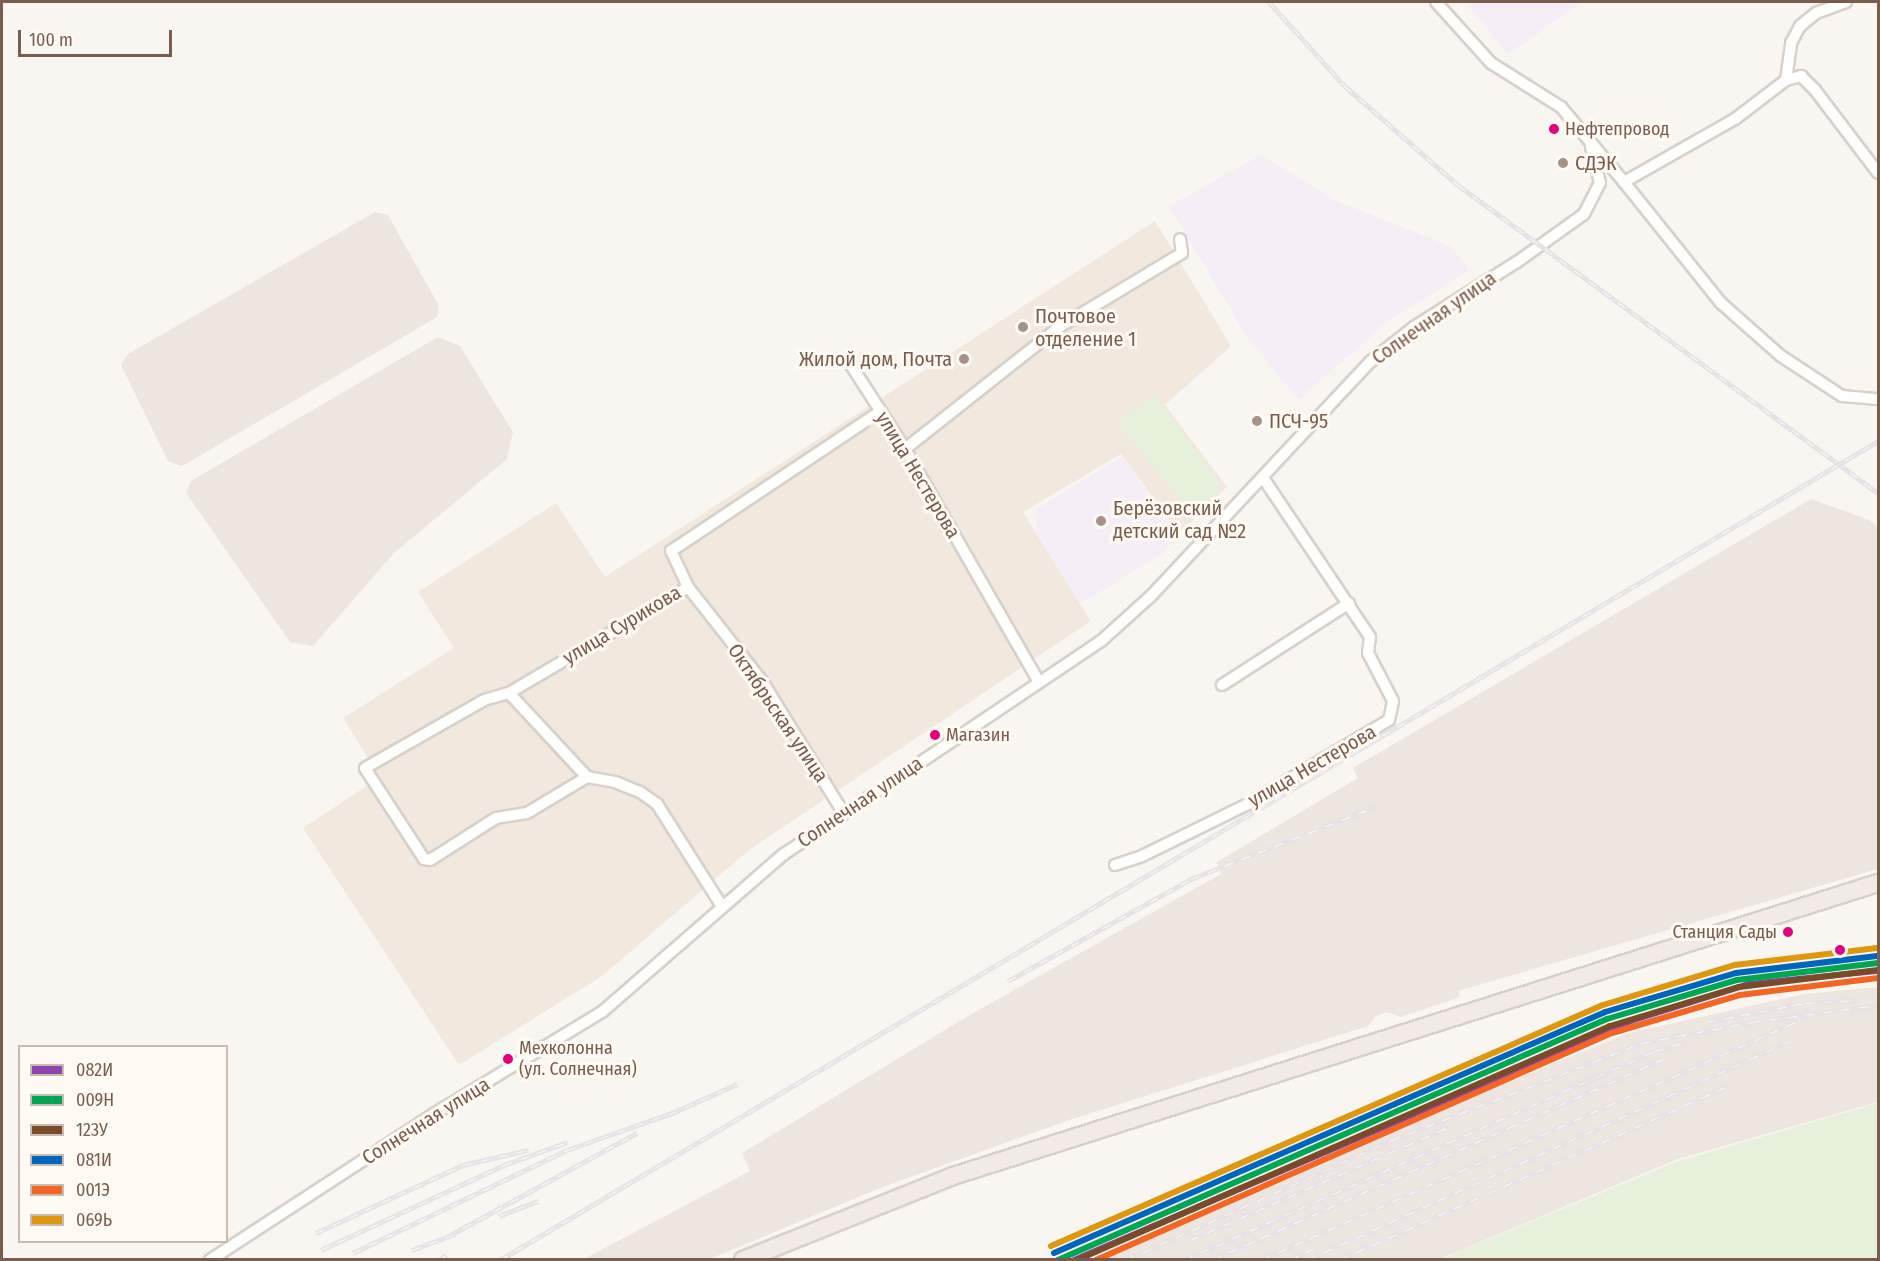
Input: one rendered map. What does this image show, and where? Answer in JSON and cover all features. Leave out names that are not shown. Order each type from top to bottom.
[{"type":"highway","points":[[742,1260],[952,1176],[1878,883]]},
{"type":"street","points":[[1436,2],[1491,63],[1561,107],[1721,303],[1781,356],[1842,396],[1878,399]]},
{"type":"street","points":[[1786,80],[1791,43],[1800,26],[1816,13],[1846,2]]},
{"type":"street","points":[[1624,182],[1735,119],[1786,80],[1801,76],[1815,90],[1878,173]]},
{"type":"street","name":"Солнечная улица","points":[[210,1260],[434,1114],[602,1012],[722,905],[843,812],[1101,641],[1150,596],[1370,362],[1423,321],[1517,262],[1584,214],[1600,183],[1591,146]]},
{"type":"street","points":[[905,449],[1061,327],[1182,253],[1180,238]]},
{"type":"street","name":"улица Нестерова","points":[[849,362],[905,449],[1039,682]]},
{"type":"street","name":"улица Сурикова","points":[[587,777],[527,813],[496,818],[430,860],[424,859],[365,768],[484,699],[508,693],[688,587],[671,551],[881,411]]},
{"type":"street","name":"улица Нестерова","points":[[1115,865],[1142,856],[1248,804],[1389,720],[1393,701],[1368,653],[1370,637],[1263,478]]},
{"type":"street","name":"Октябрьская улица","points":[[688,587],[762,681],[843,812]]},
{"type":"street","points":[[1222,685],[1349,603]]},
{"type":"street","points":[[508,693],[587,777],[632,788],[657,804],[722,905]]},
{"type":"shaded area","points":[[1465,2],[1583,2],[1508,54]]},
{"type":"shaded area","points":[[1261,155],[1339,202],[1450,246],[1469,270],[1386,323],[1299,400],[1247,337],[1169,206]]},
{"type":"shaded area","points":[[375,212],[388,215],[439,306],[437,317],[182,466],[168,461],[121,365],[128,354]]},
{"type":"shaded area","points":[[1155,221],[1231,346],[1165,405],[1227,487],[1179,533],[1121,454],[1023,512],[1091,621],[749,850],[602,976],[459,1065],[303,828],[380,777],[343,718],[454,648],[418,592],[556,503],[605,577]]},
{"type":"shaded area","points":[[438,337],[460,346],[513,432],[507,459],[394,553],[313,646],[290,642],[186,493],[191,481]]},
{"type":"shaded area","name":"Берёзовский детский сад №2","points":[[1123,456],[1175,534],[1163,553],[1087,600],[1078,601],[1037,533],[1036,509]]},
{"type":"shaded area","points":[[1811,499],[1869,520],[1878,527],[1878,869],[1458,991],[1460,997],[1401,1017],[1386,1012],[1376,1016],[1368,1026],[1069,1120],[880,1188],[710,1259],[584,1259],[750,1171],[742,1153],[968,1016],[1221,874],[1217,862],[1358,778],[1353,768]]},
{"type":"shaded area","points":[[1878,987],[1878,1102],[1678,1159],[1440,1259],[1103,1260],[1489,1090],[1629,1033],[1804,994]]},
{"type":"green space","points":[[1155,394],[1223,487],[1193,515],[1117,422]]},
{"type":"green space","points":[[1878,1103],[1878,1259],[1441,1259],[1678,1161]]},
{"type":"railway","points":[[1269,2],[1345,86],[1458,185],[1878,493]]},
{"type":"railway","points":[[500,1260],[1878,441]]},
{"type":"railway","points":[[1008,981],[1191,879],[1377,806]]},
{"type":"railway","points":[[1706,1022],[1805,1003],[1857,1000]]},
{"type":"railway","points":[[1126,1260],[1392,1140],[1642,1043],[1752,1022],[1878,1005]]},
{"type":"railway","points":[[1261,1260],[1798,1021]]},
{"type":"railway","points":[[1307,1260],[1790,1041]]},
{"type":"railway","points":[[1184,1260],[1655,1051],[1685,1042]]},
{"type":"railway","points":[[1212,1260],[1663,1059]]},
{"type":"railway","points":[[668,1115],[737,1084]]},
{"type":"railway","points":[[1339,1260],[1728,1086]]},
{"type":"railway","points":[[353,1253],[567,1150],[675,1112]]},
{"type":"railway","points":[[1190,1240],[1449,1127]]},
{"type":"railway","points":[[447,1237],[637,1133]]},
{"type":"railway","points":[[321,1250],[504,1165],[568,1142]]},
{"type":"railway","points":[[316,1233],[463,1165],[528,1150]]},
{"type":"railway","points":[[499,1216],[538,1201]]},
{"type":"railway","points":[[412,1250],[455,1234]]},
{"type":"railway","points":[[1290,1260],[1315,1248]]},
{"type":"railway","points":[[439,1260],[446,1255]]},
{"type":"transit line","name":"069Ь","points":[[1051,1246],[1603,1005],[1735,965],[1877,948]]},
{"type":"transit line","name":"081И","points":[[1054,1253],[1605,1012],[1736,973],[1877,956]]},
{"type":"transit line","name":"009Н","points":[[1058,1260],[1607,1019],[1737,980],[1878,963]]},
{"type":"transit line","name":"123У","points":[[1077,1260],[1610,1026],[1739,987],[1878,970]]},
{"type":"transit line","name":"082И","points":[[1074,1260],[1631,1021],[1749,984],[1878,971]]},
{"type":"transit line","name":"001Э","points":[[1096,1260],[1612,1033],[1740,995],[1878,978]]},
{"type":"place","name":"Нефтепровод","points":[[1554,129]]},
{"type":"place","name":"СДЭК","points":[[1563,163]]},
{"type":"place","name":"Почтовое отделение 1","points":[[1023,327]]},
{"type":"place","name":"Жилой дом, Почта","points":[[964,359]]},
{"type":"place","name":"ПСЧ-95","points":[[1257,421]]},
{"type":"place","name":"Берёзовский детский сад №2","points":[[1101,521]]},
{"type":"place","name":"Магазин","points":[[935,735]]},
{"type":"place","name":"Станция Сады","points":[[1788,932]]},
{"type":"place","name":"Мехколонна (ул. Солнечная)","points":[[508,1059]]}]
